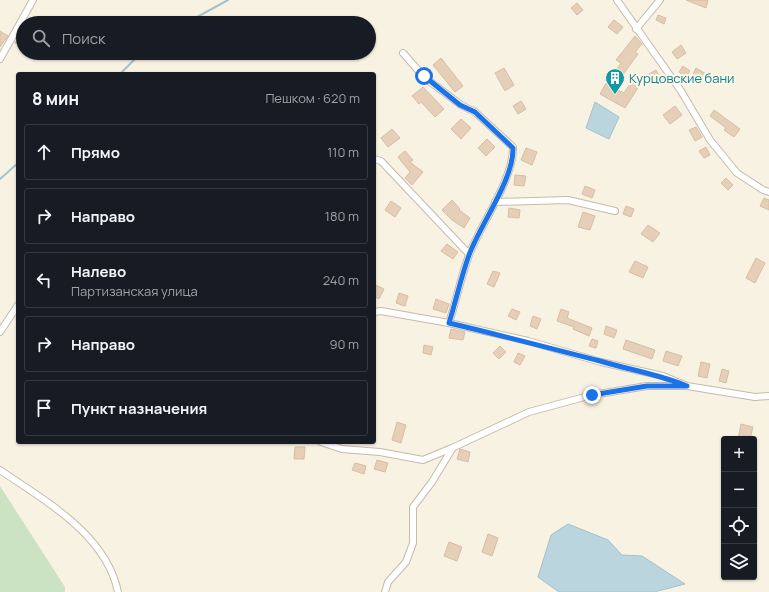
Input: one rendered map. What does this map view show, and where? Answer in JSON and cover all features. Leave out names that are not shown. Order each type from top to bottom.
[{"type":"street","points":[[24,16],[33,0]]},
{"type":"street","points":[[617,0],[681,91],[710,140],[737,173],[763,190],[769,192]]},
{"type":"street","points":[[636,29],[660,0]]},
{"type":"street","points":[[0,59],[16,30]]},
{"type":"street","points":[[403,53],[424,76],[460,105],[475,112],[513,148],[514,158],[495,202],[469,254],[449,323]]},
{"type":"street","points":[[376,159],[381,161],[469,254]]},
{"type":"street","points":[[495,202],[568,200],[616,211]]},
{"type":"street","points":[[0,332],[16,308]]},
{"type":"street","points":[[376,312],[381,311],[449,323],[528,341],[601,362],[663,376],[687,386]]},
{"type":"street","points":[[327,444],[342,449],[380,452],[423,460],[529,412],[592,395],[647,386],[687,386],[755,398],[769,396]]},
{"type":"street","points":[[384,592],[388,582],[406,562],[413,543],[413,507],[432,482],[452,448]]},
{"type":"street","points":[[0,470],[45,501],[90,538],[114,575],[118,592]]},
{"type":"green space","points":[[0,486],[65,587],[65,592],[0,592]]},
{"type":"water","points":[[595,102],[619,117],[609,139],[586,128]]},
{"type":"water","points":[[568,524],[608,540],[622,555],[642,556],[685,584],[654,592],[559,592],[538,577],[551,535]]},
{"type":"building","points":[[686,0],[708,0],[706,8]]},
{"type":"building","points":[[577,3],[583,10],[577,15],[571,8]]},
{"type":"building","points":[[658,15],[666,18],[664,24],[656,20]]},
{"type":"building","points":[[614,20],[623,27],[617,34],[608,27]]},
{"type":"building","points":[[0,31],[8,36],[0,47]]},
{"type":"building","points":[[635,36],[642,44],[635,52],[638,54],[622,76],[615,72],[621,63],[616,60]]},
{"type":"building","points":[[681,45],[686,53],[677,59],[672,52]]},
{"type":"building","points":[[441,58],[463,86],[455,92],[433,65]]},
{"type":"building","points":[[683,66],[690,71],[686,77],[679,72]]},
{"type":"building","points":[[504,68],[514,85],[505,91],[495,73]]},
{"type":"building","points":[[696,68],[706,74],[703,80],[693,74]]},
{"type":"building","points":[[656,70],[661,79],[655,83],[649,74]]},
{"type":"building","name":"Курцовские бани","points":[[634,78],[641,83],[625,108],[600,94],[606,83],[624,93]]},
{"type":"building","points":[[423,87],[444,109],[435,117],[421,102],[419,104],[412,96]]},
{"type":"building","points":[[521,101],[526,109],[518,114],[513,106]]},
{"type":"building","points":[[675,106],[682,115],[670,124],[663,115]]},
{"type":"building","points":[[714,110],[740,129],[734,137],[724,130],[726,128],[710,116]]},
{"type":"building","points":[[461,119],[471,128],[461,139],[451,129]]},
{"type":"building","points":[[696,127],[702,137],[695,141],[689,130]]},
{"type":"building","points":[[392,129],[400,138],[388,147],[381,138]]},
{"type":"building","points":[[487,139],[495,147],[486,156],[478,148]]},
{"type":"building","points":[[706,147],[710,155],[704,158],[699,151]]},
{"type":"building","points":[[526,148],[537,152],[532,165],[521,160]]},
{"type":"building","points":[[405,151],[413,160],[410,162],[423,172],[412,185],[405,178],[410,172],[398,157]]},
{"type":"building","points":[[515,175],[526,176],[524,186],[514,185]]},
{"type":"building","points":[[726,178],[733,185],[728,190],[721,183]]},
{"type":"building","points":[[585,186],[595,190],[592,198],[582,194]]},
{"type":"building","points":[[764,198],[769,200],[769,210],[760,206]]},
{"type":"building","points":[[452,200],[460,209],[459,210],[470,218],[464,228],[452,220],[442,210]]},
{"type":"building","points":[[391,201],[401,208],[395,217],[385,210]]},
{"type":"building","points":[[626,206],[634,209],[631,217],[623,214]]},
{"type":"building","points":[[509,208],[520,210],[519,218],[508,217]]},
{"type":"building","points":[[583,212],[595,216],[590,230],[578,227]]},
{"type":"building","points":[[648,225],[660,233],[653,242],[641,234]]},
{"type":"building","points":[[447,244],[458,252],[453,259],[441,251]]},
{"type":"building","points":[[756,258],[765,263],[755,283],[746,278]]},
{"type":"building","points":[[635,261],[648,267],[643,278],[629,272]]},
{"type":"building","points":[[493,271],[500,273],[494,287],[487,284]]},
{"type":"building","points":[[376,285],[384,289],[379,299],[376,297]]},
{"type":"building","points":[[399,293],[408,296],[405,306],[396,303]]},
{"type":"building","points":[[436,299],[449,304],[446,313],[433,309]]},
{"type":"building","points":[[512,309],[520,312],[516,320],[508,316]]},
{"type":"building","points":[[561,309],[569,312],[567,318],[592,328],[589,336],[573,329],[574,327],[557,321]]},
{"type":"building","points":[[533,316],[541,319],[537,329],[530,326]]},
{"type":"building","points":[[606,326],[617,330],[614,338],[604,334]]},
{"type":"building","points":[[451,329],[465,332],[463,340],[449,338]]},
{"type":"building","points":[[592,339],[598,341],[596,348],[589,346]]},
{"type":"building","points":[[626,340],[655,350],[652,359],[623,349]]},
{"type":"building","points":[[424,345],[433,347],[431,355],[423,353]]},
{"type":"building","points":[[500,346],[506,352],[499,359],[493,353]]},
{"type":"building","points":[[666,351],[682,356],[678,366],[663,361]]},
{"type":"building","points":[[518,353],[525,356],[520,365],[514,362]]},
{"type":"building","points":[[701,362],[710,364],[707,378],[698,376]]},
{"type":"building","points":[[722,369],[729,371],[726,383],[719,381]]},
{"type":"building","points":[[397,422],[406,425],[401,443],[392,440]]},
{"type":"building","points":[[741,424],[753,427],[751,436],[739,436]]},
{"type":"building","points":[[295,447],[305,447],[304,459],[294,459]]},
{"type":"building","points":[[460,449],[470,452],[468,462],[457,459]]},
{"type":"building","points":[[377,460],[388,463],[385,472],[374,469]]},
{"type":"building","points":[[355,463],[366,466],[364,474],[352,470]]},
{"type":"building","points":[[488,534],[498,538],[492,556],[482,552]]},
{"type":"building","points":[[449,542],[462,547],[457,561],[444,556]]},
{"type":"waterway","points":[[199,16],[228,0]]},
{"type":"waterway","points":[[122,72],[134,60]]},
{"type":"waterway","points":[[0,179],[16,165]]},
{"type":"place","name":"Курцовские бани","points":[[615,95]]},
{"type":"route","points":[[424,76],[460,105],[475,112],[513,148],[514,158],[495,202],[469,254],[449,323],[528,341],[601,362],[663,376],[687,386],[647,386],[592,395]]}]
